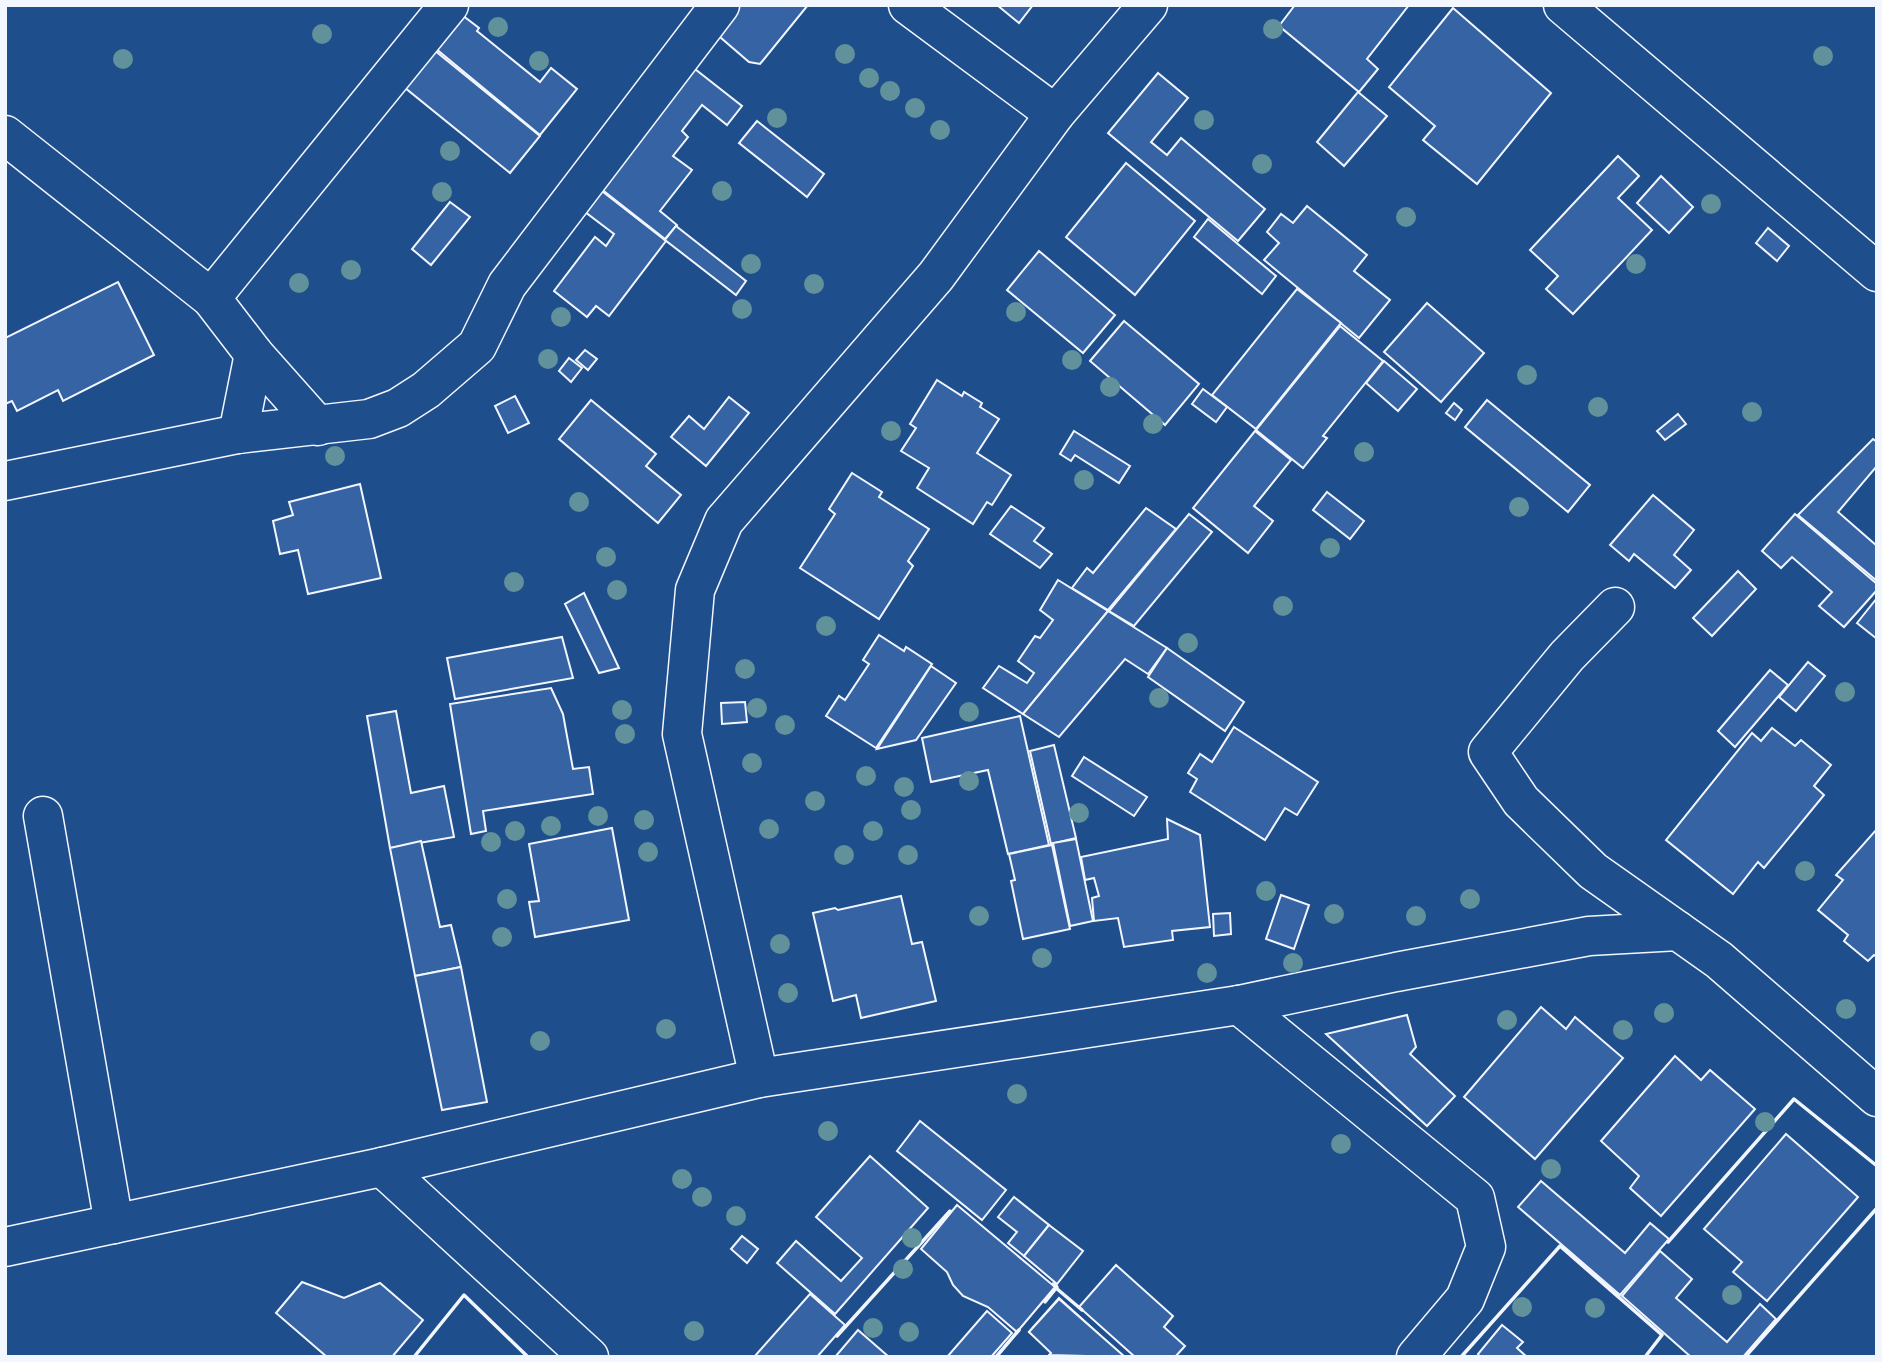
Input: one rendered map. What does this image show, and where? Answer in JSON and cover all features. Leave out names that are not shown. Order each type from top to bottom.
[{"type":"street","points":[[211,298],[449,5]]},
{"type":"street","points":[[5,481],[237,434],[369,419],[398,408],[426,390],[477,346],[507,285],[720,5]]},
{"type":"street","points":[[908,5],[1055,114]]},
{"type":"street","points":[[759,1078],[682,734],[695,590],[724,521],[936,276],[1055,114],[1148,5]]},
{"type":"street","points":[[1563,5],[1877,272]]},
{"type":"street","points":[[5,135],[211,298],[254,354],[318,426]]},
{"type":"street","points":[[237,434],[254,354]]},
{"type":"street","points":[[1615,607],[1567,656],[1488,752],[1521,801],[1593,871],[1719,960],[1877,1097]]},
{"type":"street","points":[[43,816],[114,1224]]},
{"type":"street","points":[[5,1247],[382,1167],[759,1078],[1239,1005],[1589,936],[1678,931]]},
{"type":"street","points":[[1239,1005],[1475,1198],[1486,1247],[1465,1299],[1416,1357]]},
{"type":"street","points":[[382,1167],[589,1357]]},
{"type":"building","points":[[733,5],[808,5],[760,64],[749,62],[713,31]]},
{"type":"building","points":[[997,5],[1033,5],[1019,23]]},
{"type":"building","points":[[1295,5],[1409,5],[1367,59],[1378,69],[1359,92],[1279,26]]},
{"type":"building","points":[[1453,8],[1551,93],[1477,184],[1423,140],[1435,126],[1389,87]]},
{"type":"building","points":[[462,15],[479,28],[477,31],[540,82],[551,68],[577,89],[540,135],[435,48]]},
{"type":"building","points":[[434,50],[540,136],[510,173],[404,87]]},
{"type":"building","points":[[686,62],[742,106],[727,125],[702,105],[682,131],[688,137],[673,156],[692,170],[660,211],[677,225],[665,239],[591,181]]},
{"type":"building","points":[[1158,73],[1188,98],[1151,142],[1167,155],[1181,138],[1265,209],[1238,241],[1108,133]]},
{"type":"building","points":[[1358,92],[1387,116],[1344,166],[1317,142]]},
{"type":"building","points":[[757,121],[824,174],[807,197],[739,143]]},
{"type":"building","points":[[1618,156],[1639,176],[1618,198],[1652,230],[1573,314],[1546,289],[1558,276],[1530,250]]},
{"type":"building","points":[[1126,163],[1195,221],[1135,295],[1066,237]]},
{"type":"building","points":[[1661,176],[1693,207],[1669,233],[1637,203]]},
{"type":"building","points":[[589,181],[666,241],[609,316],[596,306],[587,317],[554,291],[595,237],[606,246],[614,234],[572,202]]},
{"type":"building","points":[[450,202],[470,217],[431,265],[412,249]]},
{"type":"building","points":[[1307,206],[1367,255],[1354,271],[1390,300],[1359,338],[1264,260],[1279,243],[1267,232],[1281,214],[1293,223]]},
{"type":"building","points":[[1208,219],[1276,276],[1262,294],[1194,237]]},
{"type":"building","points":[[676,226],[746,281],[736,295],[665,240]]},
{"type":"building","points":[[1768,228],[1789,246],[1777,261],[1756,243]]},
{"type":"building","points":[[1039,251],[1115,315],[1083,353],[1007,290]]},
{"type":"building","points":[[118,282],[154,355],[63,401],[58,390],[17,411],[12,401],[5,404],[5,338]]},
{"type":"building","points":[[1297,289],[1341,323],[1256,429],[1212,395]]},
{"type":"building","points":[[1427,303],[1484,353],[1441,402],[1384,352]]},
{"type":"building","points":[[1124,321],[1199,384],[1165,425],[1090,361]]},
{"type":"building","points":[[1340,326],[1383,361],[1323,436],[1327,438],[1303,468],[1256,430]]},
{"type":"building","points":[[585,350],[597,359],[588,370],[576,360]]},
{"type":"building","points":[[569,358],[582,368],[571,382],[559,371]]},
{"type":"building","points":[[1384,361],[1417,389],[1398,411],[1366,383]]},
{"type":"building","points":[[937,380],[962,396],[964,392],[982,403],[980,407],[999,419],[977,453],[1011,475],[992,505],[987,502],[973,524],[917,488],[929,468],[901,451],[916,428],[910,424]]},
{"type":"building","points":[[1203,389],[1227,407],[1216,422],[1192,404]]},
{"type":"building","points":[[515,396],[529,423],[508,433],[495,406]]},
{"type":"building","points":[[729,397],[749,413],[706,466],[671,437],[689,416],[704,429]]},
{"type":"building","points":[[591,400],[656,454],[646,466],[681,495],[658,523],[559,439]]},
{"type":"building","points":[[1487,400],[1590,485],[1568,512],[1465,427]]},
{"type":"building","points":[[1454,403],[1462,410],[1455,420],[1446,413]]},
{"type":"building","points":[[1678,414],[1686,424],[1665,440],[1657,431]]},
{"type":"building","points":[[1074,431],[1130,466],[1119,483],[1075,455],[1071,461],[1060,454]]},
{"type":"building","points":[[1255,431],[1291,460],[1254,506],[1273,521],[1248,553],[1193,508]]},
{"type":"building","points":[[1873,439],[1877,442],[1877,466],[1838,512],[1877,546],[1877,581],[1798,515]]},
{"type":"building","points":[[852,473],[882,492],[879,497],[929,529],[908,561],[913,566],[879,619],[800,568],[835,514],[829,509]]},
{"type":"building","points":[[360,484],[381,578],[308,594],[298,550],[280,554],[273,521],[293,515],[289,502]]},
{"type":"building","points":[[1327,492],[1364,521],[1350,539],[1313,510]]},
{"type":"building","points":[[1653,495],[1694,530],[1674,555],[1691,570],[1675,588],[1634,554],[1629,561],[1610,545]]},
{"type":"building","points":[[1011,506],[1044,528],[1034,541],[1052,554],[1040,568],[990,534]]},
{"type":"building","points":[[1146,508],[1176,529],[1108,610],[1072,588],[1087,568],[1093,573]]},
{"type":"building","points":[[1189,514],[1212,532],[1134,626],[1109,611]]},
{"type":"building","points":[[1795,514],[1877,584],[1877,590],[1844,627],[1819,606],[1832,592],[1792,557],[1781,568],[1762,551]]},
{"type":"building","points":[[1738,571],[1756,589],[1712,636],[1693,618]]},
{"type":"building","points":[[1058,580],[1108,611],[1023,714],[983,688],[999,666],[1027,683],[1034,673],[1018,661],[1035,636],[1040,638],[1053,620],[1040,610]]},
{"type":"building","points":[[584,593],[619,668],[599,673],[565,604]]},
{"type":"building","points":[[1877,598],[1877,639],[1857,623]]},
{"type":"building","points":[[1108,611],[1167,648],[1148,674],[1125,659],[1059,737],[1023,714]]},
{"type":"building","points":[[879,635],[904,651],[906,647],[932,664],[876,748],[826,716],[839,696],[845,700],[869,664],[863,660]]},
{"type":"building","points":[[562,637],[573,678],[455,699],[447,658]]},
{"type":"building","points":[[1167,648],[1244,702],[1225,731],[1148,677]]},
{"type":"building","points":[[1808,662],[1825,676],[1796,711],[1779,697]]},
{"type":"building","points":[[931,666],[956,683],[916,740],[877,749]]},
{"type":"building","points":[[1770,670],[1788,685],[1735,747],[1718,731]]},
{"type":"building","points":[[551,688],[563,714],[573,769],[589,767],[593,794],[483,811],[486,831],[471,834],[450,704]]},
{"type":"building","points":[[745,702],[747,722],[722,724],[721,703]]},
{"type":"building","points":[[396,711],[411,793],[444,786],[454,837],[390,848],[367,716]]},
{"type":"building","points":[[1020,716],[1049,845],[1008,854],[988,770],[931,782],[922,738]]},
{"type":"building","points":[[1234,727],[1318,782],[1297,815],[1285,808],[1265,840],[1190,792],[1197,779],[1188,773],[1200,754],[1212,762]]},
{"type":"building","points":[[1772,728],[1795,746],[1801,740],[1831,765],[1814,786],[1824,795],[1764,868],[1758,862],[1733,894],[1666,840],[1752,733],[1761,741]]},
{"type":"building","points":[[1054,745],[1076,838],[1051,844],[1030,751]]},
{"type":"building","points":[[1084,757],[1147,797],[1134,816],[1072,776]]},
{"type":"building","points":[[1167,819],[1200,835],[1210,927],[1172,931],[1173,940],[1124,947],[1118,918],[1094,921],[1092,898],[1099,896],[1094,878],[1085,880],[1081,857],[1168,839]]},
{"type":"building","points":[[612,828],[629,920],[535,937],[529,902],[539,901],[529,844]]},
{"type":"building","points":[[1876,830],[1877,957],[1874,955],[1868,961],[1844,941],[1848,935],[1818,910],[1843,880],[1836,875]]},
{"type":"building","points":[[1076,839],[1093,921],[1070,926],[1053,843]]},
{"type":"building","points":[[421,841],[440,927],[451,925],[461,967],[415,976],[390,848]]},
{"type":"building","points":[[1052,845],[1070,929],[1023,939],[1011,881],[1015,880],[1009,854]]},
{"type":"building","points":[[1281,895],[1309,905],[1294,949],[1266,939]]},
{"type":"building","points":[[901,896],[912,944],[922,942],[936,1001],[861,1018],[856,995],[833,1001],[813,913]]},
{"type":"building","points":[[1230,913],[1231,934],[1214,936],[1213,914]]},
{"type":"building","points":[[461,967],[487,1102],[442,1110],[415,976]]},
{"type":"building","points":[[1541,1007],[1566,1029],[1575,1017],[1623,1058],[1535,1159],[1464,1097]]},
{"type":"building","points":[[1407,1015],[1416,1047],[1410,1054],[1455,1096],[1427,1126],[1326,1034]]},
{"type":"building","points":[[1675,1056],[1701,1080],[1710,1070],[1755,1109],[1661,1216],[1630,1188],[1639,1176],[1601,1141]]},
{"type":"building","points":[[920,1121],[1006,1190],[982,1220],[897,1151]]},
{"type":"building","points":[[1786,1134],[1858,1197],[1767,1301],[1733,1272],[1742,1262],[1704,1229]]},
{"type":"building","points":[[870,1156],[928,1208],[835,1314],[777,1263],[796,1241],[841,1281],[862,1258],[816,1217]]},
{"type":"building","points":[[1541,1181],[1625,1253],[1650,1223],[1669,1239],[1620,1295],[1518,1207]]},
{"type":"building","points":[[1014,1197],[1049,1225],[1024,1256],[1008,1243],[1017,1232],[998,1217]]},
{"type":"building","points":[[957,1205],[1055,1287],[1017,1332],[988,1307],[963,1296],[953,1285],[947,1272],[921,1249]]},
{"type":"building","points":[[1049,1225],[1083,1251],[1057,1284],[1024,1256]]},
{"type":"building","points":[[742,1236],[758,1249],[747,1263],[731,1249]]},
{"type":"building","points":[[1660,1251],[1692,1279],[1676,1298],[1727,1342],[1760,1304],[1776,1319],[1743,1357],[1691,1357],[1622,1296]]},
{"type":"building","points":[[1116,1265],[1173,1316],[1164,1327],[1185,1346],[1175,1357],[1135,1357],[1079,1307]]},
{"type":"building","points":[[302,1282],[344,1298],[380,1283],[423,1320],[392,1357],[327,1357],[276,1313]]},
{"type":"building","points":[[810,1294],[845,1325],[817,1357],[754,1357]]},
{"type":"building","points":[[1059,1298],[1124,1357],[1052,1357],[1052,1352],[1029,1332]]},
{"type":"building","points":[[1059,1299],[1125,1357],[1049,1355],[1051,1353],[1029,1332]]},
{"type":"building","points":[[987,1311],[1012,1333],[991,1357],[947,1357]]},
{"type":"building","points":[[1502,1325],[1523,1342],[1517,1348],[1527,1357],[1480,1357],[1478,1354]]},
{"type":"building","points":[[858,1330],[889,1357],[835,1357]]},
{"type":"wall","points":[[1668,1242],[1794,1099],[1877,1166]]},
{"type":"wall","points":[[1745,1357],[1877,1208]]},
{"type":"wall","points":[[837,1336],[950,1211]]},
{"type":"wall","points":[[1461,1357],[1560,1246],[1662,1335],[1645,1357]]},
{"type":"wall","points":[[1045,1302],[1057,1287],[1053,1284]]},
{"type":"wall","points":[[1056,1288],[1082,1310]]},
{"type":"wall","points":[[414,1357],[464,1295],[528,1357]]},
{"type":"wall","points":[[996,1357],[1019,1330]]}]
